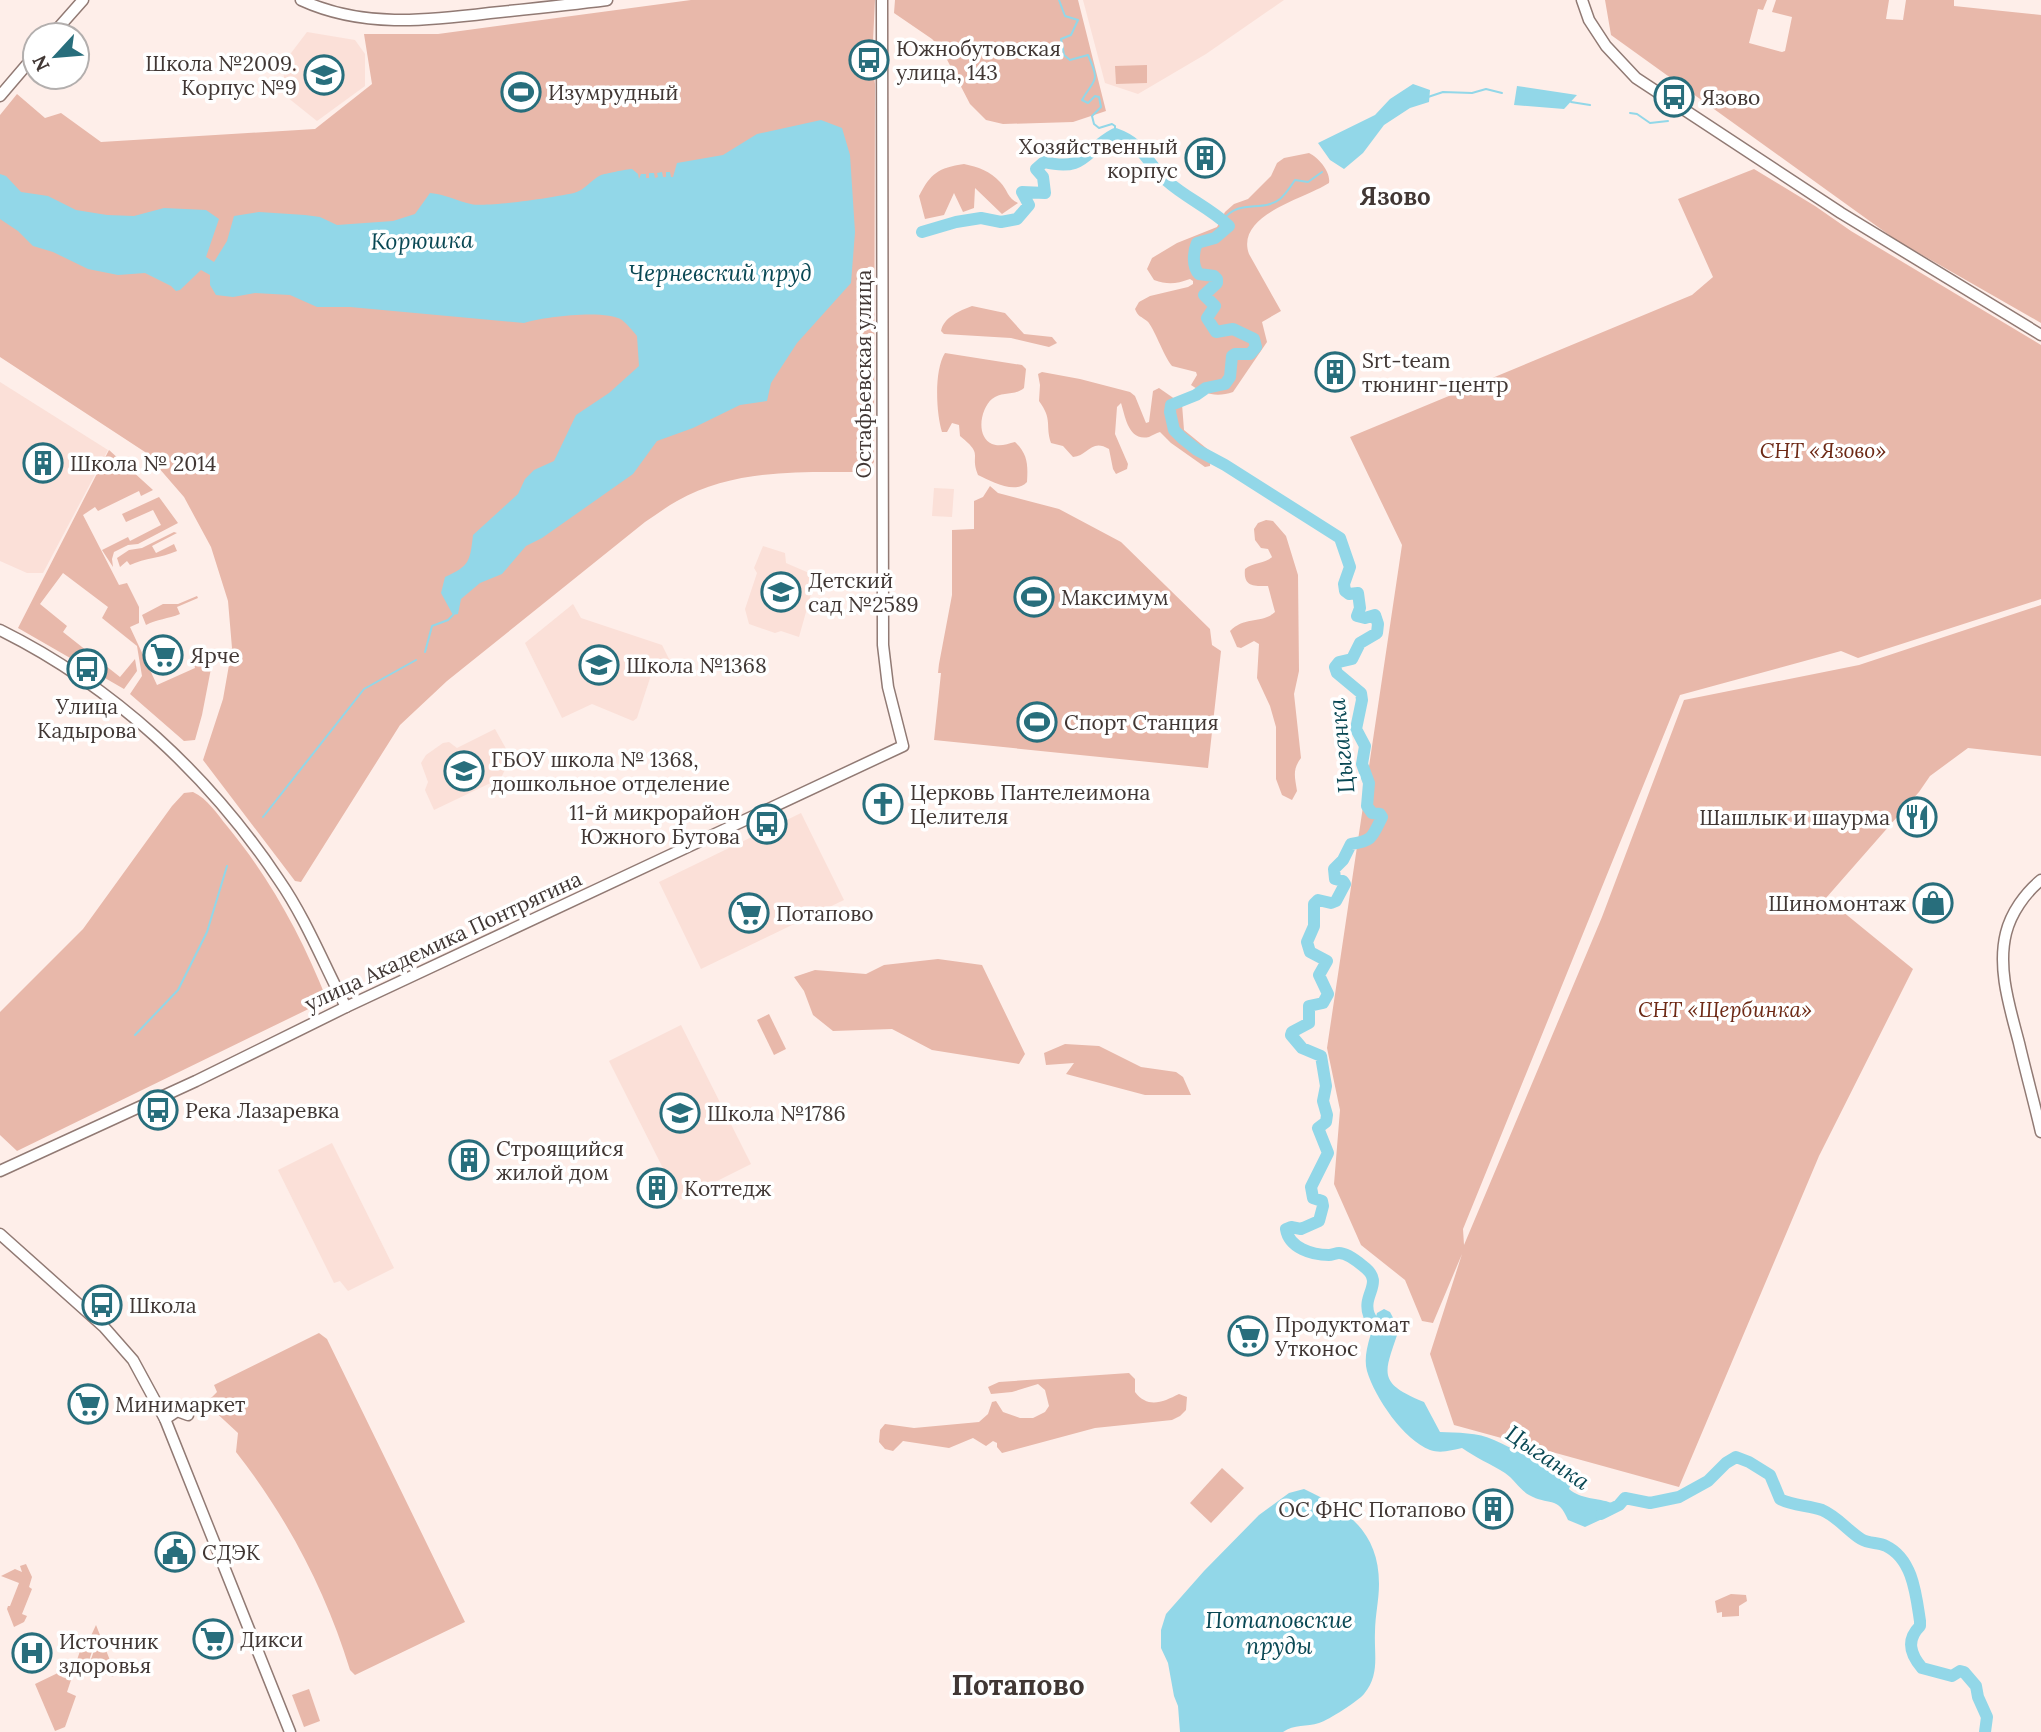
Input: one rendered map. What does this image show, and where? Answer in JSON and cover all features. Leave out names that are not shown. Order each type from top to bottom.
[{"type":"street","points":[[64,21],[83,0]]},
{"type":"street","points":[[301,0],[325,11],[386,21],[438,19],[607,0]]},
{"type":"street","name":"Остафьевская улица","points":[[882,0],[883,645],[888,687],[903,746]]},
{"type":"street","points":[[1582,0],[1589,20],[1606,46],[1636,78],[1841,213],[2041,335]]},
{"type":"street","points":[[0,96],[21,71]]},
{"type":"street","points":[[0,630],[59,663],[107,696],[189,767],[225,807],[280,880],[346,1007]]},
{"type":"street","name":"улица Академика Понтрягина","points":[[0,1171],[903,746]]},
{"type":"street","points":[[2041,880],[2031,888],[2017,908],[2006,931],[2003,955],[2011,1011],[2041,1132]]},
{"type":"street","points":[[0,1234],[104,1326],[128,1352],[165,1419],[290,1732]]},
{"type":"street","points":[[165,1419],[177,1411],[188,1415]]},
{"type":"shaded area","points":[[1083,0],[1284,0],[1206,54],[1138,94],[1105,83]]},
{"type":"shaded area","name":"Школа №2009. Корпус №9","points":[[307,32],[355,40],[365,54],[365,86],[317,121],[287,97],[282,65]]},
{"type":"shaded area","points":[[0,382],[108,450],[43,573],[27,573],[0,561]]},
{"type":"shaded area","points":[[934,488],[954,489],[952,517],[932,516]]},
{"type":"shaded area","name":"Детский сад №2589","points":[[763,546],[785,553],[786,563],[816,576],[799,637],[781,631],[775,633],[749,624],[745,609],[757,573],[754,568]]},
{"type":"shaded area","name":"Школа №1368","points":[[573,604],[581,618],[662,645],[670,661],[652,672],[637,718],[633,721],[592,704],[562,718],[525,643]]},
{"type":"shaded area","name":"ГБОУ школа № 1368, дошкольное отделение","points":[[495,729],[509,754],[506,755],[509,761],[501,778],[434,810],[425,790],[428,782],[421,763],[426,755],[443,743],[449,742],[457,748]]},
{"type":"shaded area","points":[[801,813],[844,900],[701,969],[659,882]]},
{"type":"shaded area","name":"Школа №1786","points":[[681,1025],[751,1164],[679,1200],[609,1061]]},
{"type":"shaded area","points":[[332,1143],[394,1268],[348,1291],[340,1281],[334,1283],[278,1170]]},
{"type":"green space","points":[[691,0],[875,0],[872,62],[875,84],[874,462],[869,469],[859,472],[789,473],[720,483],[677,501],[645,522],[447,681],[400,725],[301,882],[295,881],[203,760],[223,699],[232,648],[228,601],[211,547],[184,497],[145,452],[0,357],[0,115],[17,94],[45,118],[61,113],[101,142],[315,129],[372,84],[364,34],[438,34]]},
{"type":"green space","points":[[895,0],[1078,0],[1106,111],[1073,122],[1003,124],[986,120],[970,104],[941,48],[894,13]]},
{"type":"green space","points":[[1605,0],[1767,0],[1763,10],[1758,9],[1749,43],[1782,52],[1785,51],[1792,17],[1772,12],[1776,0],[1889,0],[1886,19],[1903,20],[1906,0],[1954,0],[1954,6],[2041,15],[2041,323],[1896,240],[1611,35]]},
{"type":"green space","points":[[1147,65],[1147,83],[1116,84],[1115,66]]},
{"type":"green space","points":[[1309,153],[1324,166],[1329,183],[1274,210],[1252,229],[1247,240],[1249,254],[1281,311],[1262,322],[1267,342],[1233,392],[1217,395],[1201,391],[1191,385],[1196,372],[1172,366],[1150,324],[1135,309],[1139,302],[1150,296],[1188,287],[1193,281],[1159,282],[1154,280],[1147,269],[1152,258],[1177,243],[1217,227],[1225,212],[1234,204],[1248,199],[1271,176],[1277,163],[1284,158]]},
{"type":"green space","points":[[964,164],[992,175],[1018,203],[1002,214],[975,188],[974,208],[963,212],[954,193],[944,215],[925,219],[919,196],[927,182],[948,167]]},
{"type":"green space","name":"СНТ «Язово»","points":[[1754,169],[1851,231],[2041,345],[2041,599],[1858,658],[1841,651],[1680,695],[1463,1229],[1464,1245],[1602,917],[1684,700],[1859,665],[2041,605],[2041,756],[1968,748],[1930,776],[1826,898],[1913,969],[1819,1156],[1679,1487],[1454,1425],[1430,1354],[1462,1254],[1433,1323],[1422,1321],[1405,1280],[1361,1245],[1334,1184],[1340,1110],[1327,1048],[1402,545],[1350,437],[1692,295],[1713,277],[1678,199]]},
{"type":"green space","points":[[972,306],[1005,313],[1024,334],[1052,337],[1057,343],[1049,347],[1011,338],[944,334],[941,331],[949,318]]},
{"type":"green space","points":[[945,353],[1022,365],[1026,369],[1024,388],[992,399],[985,409],[982,422],[983,435],[992,444],[1015,442],[1023,451],[1027,482],[1022,486],[1003,486],[978,475],[974,451],[960,436],[959,425],[952,423],[947,432],[942,432],[937,392],[941,360]]},
{"type":"green space","points":[[1042,372],[1130,392],[1135,396],[1146,423],[1149,422],[1153,391],[1159,388],[1182,404],[1184,430],[1211,452],[1210,466],[1205,467],[1160,432],[1149,437],[1136,435],[1126,420],[1121,403],[1117,407],[1115,434],[1128,464],[1127,469],[1116,474],[1109,449],[1103,446],[1094,446],[1073,457],[1063,446],[1051,443],[1047,418],[1039,401],[1038,374]]},
{"type":"green space","points":[[109,450],[153,490],[141,496],[139,491],[98,511],[95,507],[83,515],[119,585],[127,583],[139,607],[139,623],[130,627],[157,685],[195,668],[194,663],[214,653],[195,740],[184,741],[130,694],[142,676],[137,646],[102,618],[108,607],[63,573],[40,604],[67,626],[63,632],[120,677],[135,659],[137,671],[124,689],[18,628]]},
{"type":"green space","points":[[990,486],[998,493],[1059,509],[1121,542],[1210,629],[1212,645],[1221,651],[1208,768],[934,740],[941,673],[938,673],[939,664],[952,595],[952,530],[974,529],[974,501],[983,497]]},
{"type":"green space","points":[[159,497],[178,523],[138,544],[128,545],[114,552],[113,567],[102,550],[128,537],[130,541],[161,525],[153,510],[126,522],[122,514]]},
{"type":"green space","points":[[1273,521],[1286,536],[1298,575],[1299,671],[1294,694],[1301,758],[1295,770],[1297,791],[1292,800],[1282,795],[1276,779],[1276,727],[1257,678],[1259,644],[1254,641],[1241,648],[1237,647],[1230,631],[1241,623],[1264,618],[1275,612],[1268,586],[1250,584],[1245,575],[1245,569],[1248,567],[1272,557],[1268,549],[1261,548],[1255,540],[1254,529],[1258,523]]},
{"type":"green space","points":[[174,532],[177,533],[152,546],[156,553],[174,544],[177,551],[130,565],[127,561],[120,567],[117,558],[129,550],[142,548]]},
{"type":"green space","points":[[197,596],[198,598],[177,607],[180,614],[146,625],[142,615],[163,604],[178,604]]},
{"type":"green space","points":[[193,792],[216,812],[271,887],[296,931],[327,1000],[17,1151],[0,1135],[0,1012],[83,929],[172,806],[184,793]]},
{"type":"green space","points":[[938,959],[982,965],[1025,1054],[1019,1064],[932,1050],[892,1029],[833,1031],[813,1015],[804,991],[794,977],[815,970],[866,974],[884,965]]},
{"type":"green space","points":[[769,1014],[786,1049],[774,1055],[757,1020]]},
{"type":"green space","points":[[1065,1044],[1099,1046],[1141,1067],[1176,1072],[1183,1077],[1191,1095],[1145,1095],[1066,1074],[1074,1063],[1046,1065],[1044,1053]]},
{"type":"green space","points":[[319,1333],[327,1339],[465,1622],[355,1675],[350,1670],[329,1612],[303,1556],[272,1502],[236,1452],[238,1433],[211,1408],[208,1401],[217,1392],[214,1385]]},
{"type":"green space","points":[[1129,1373],[1135,1379],[1135,1392],[1145,1401],[1156,1402],[1179,1394],[1187,1397],[1186,1410],[1172,1420],[1095,1428],[1002,1453],[997,1443],[993,1441],[986,1446],[973,1438],[949,1448],[903,1441],[893,1451],[885,1449],[879,1442],[880,1430],[885,1424],[914,1428],[979,1422],[988,1414],[992,1402],[996,1401],[1003,1412],[1020,1418],[1033,1418],[1045,1412],[1049,1406],[1045,1390],[1038,1384],[1012,1392],[991,1394],[988,1387],[999,1382]]},
{"type":"green space","points":[[1222,1468],[1244,1488],[1211,1523],[1190,1503]]},
{"type":"green space","points":[[26,1564],[32,1577],[29,1587],[32,1589],[22,1614],[27,1616],[24,1622],[14,1627],[7,1609],[19,1583],[1,1576],[15,1569],[22,1572],[20,1566]]},
{"type":"green space","points":[[1731,1594],[1746,1595],[1747,1601],[1739,1606],[1739,1616],[1722,1617],[1722,1612],[1717,1613],[1715,1601]]},
{"type":"green space","points":[[96,1625],[115,1673],[113,1677],[88,1668],[97,1642],[87,1667],[76,1663],[84,1639],[89,1640]]},
{"type":"green space","points":[[64,1670],[62,1677],[71,1680],[67,1692],[76,1696],[65,1727],[55,1731],[35,1684]]},
{"type":"green space","points":[[309,1689],[320,1721],[304,1727],[292,1695]]},
{"type":"water","points":[[1413,84],[1430,90],[1429,102],[1410,108],[1384,125],[1363,153],[1344,169],[1330,160],[1318,143],[1375,115],[1390,99]]},
{"type":"water","points":[[1517,86],[1577,95],[1564,109],[1514,105]]},
{"type":"water","name":"Черневский пруд","points":[[821,120],[842,128],[850,155],[855,232],[851,283],[797,343],[771,383],[767,401],[740,405],[693,428],[657,441],[633,474],[542,538],[526,546],[502,574],[480,583],[461,599],[458,614],[453,615],[441,593],[445,577],[467,562],[473,535],[518,494],[525,479],[534,470],[554,461],[576,415],[609,393],[639,366],[637,336],[622,320],[589,315],[545,318],[524,323],[350,307],[317,307],[290,295],[216,295],[210,285],[210,275],[201,270],[176,291],[145,273],[118,275],[88,269],[53,252],[33,246],[18,231],[0,219],[0,174],[6,176],[21,192],[48,196],[76,210],[134,216],[164,208],[206,210],[219,219],[206,257],[214,262],[227,241],[234,216],[259,212],[305,215],[320,217],[337,225],[393,221],[415,214],[430,193],[479,205],[552,197],[578,192],[601,175],[625,170],[632,169],[639,179],[641,174],[646,174],[646,178],[649,178],[649,173],[654,173],[655,178],[658,177],[657,173],[662,172],[663,177],[666,177],[666,172],[670,172],[673,177],[677,163],[723,155],[757,134]]},
{"type":"water","points":[[1384,1309],[1390,1312],[1399,1329],[1388,1366],[1391,1382],[1408,1395],[1424,1402],[1440,1432],[1481,1436],[1539,1461],[1570,1464],[1575,1471],[1569,1489],[1584,1497],[1612,1503],[1613,1514],[1585,1527],[1568,1520],[1556,1504],[1529,1495],[1505,1473],[1462,1448],[1434,1451],[1410,1437],[1384,1405],[1367,1371],[1369,1342],[1377,1313]]},
{"type":"water","name":"Потаповские пруды","points":[[1304,1489],[1347,1514],[1367,1536],[1373,1550],[1378,1566],[1379,1590],[1375,1664],[1369,1687],[1356,1701],[1329,1718],[1283,1732],[1180,1732],[1178,1706],[1168,1663],[1161,1648],[1161,1630],[1166,1614],[1259,1515],[1289,1493]]},
{"type":"waterway","points":[[1059,0],[1065,16],[1078,20],[1071,35],[1061,39],[1064,55],[1070,60],[1088,55],[1094,71],[1094,80],[1082,100],[1088,103],[1095,96],[1099,97],[1101,107],[1092,116],[1094,124],[1099,128],[1112,124],[1115,126],[1115,134]]},
{"type":"waterway","points":[[1428,97],[1443,92],[1472,93],[1486,89],[1502,93]]},
{"type":"waterway","points":[[1571,102],[1590,105]]},
{"type":"waterway","points":[[1630,113],[1637,114],[1650,123],[1668,121]]},
{"type":"waterway","name":"Цыганка","points":[[922,232],[981,218],[1001,222],[1017,219],[1029,205],[1022,192],[1045,193],[1043,177],[1036,169],[1044,162],[1077,162],[1115,134],[1139,149],[1174,187],[1229,226],[1215,238],[1197,243],[1194,263],[1199,274],[1217,279],[1217,283],[1204,295],[1215,306],[1207,318],[1216,332],[1233,329],[1254,339],[1256,347],[1250,354],[1232,356],[1230,377],[1225,384],[1206,388],[1171,405],[1174,430],[1197,450],[1340,538],[1350,567],[1344,584],[1345,591],[1349,594],[1358,593],[1360,608],[1357,616],[1365,618],[1375,615],[1378,624],[1377,633],[1360,643],[1352,659],[1339,662],[1335,667],[1337,673],[1361,693],[1356,729],[1365,746],[1362,764],[1369,783],[1367,806],[1372,813],[1382,817],[1371,837],[1351,844],[1343,860],[1334,869],[1335,879],[1345,884],[1336,901],[1331,903],[1318,900],[1314,904],[1314,926],[1307,942],[1310,952],[1327,961],[1319,975],[1328,994],[1323,1003],[1309,1006],[1309,1023],[1291,1035],[1302,1048],[1321,1056],[1326,1086],[1323,1101],[1327,1115],[1326,1122],[1318,1128],[1328,1153],[1311,1187],[1313,1198],[1322,1201],[1319,1221],[1301,1229],[1286,1229],[1296,1246],[1322,1255],[1345,1254],[1370,1272],[1373,1283],[1367,1308],[1372,1321],[1386,1335]]},
{"type":"waterway","points":[[1223,220],[1236,209],[1273,203],[1282,197],[1295,180],[1308,182],[1322,172]]},
{"type":"waterway","points":[[425,652],[432,626],[448,620],[453,615]]},
{"type":"waterway","points":[[263,817],[364,689],[416,660]]},
{"type":"waterway","points":[[135,1035],[178,990],[207,932],[227,866]]},
{"type":"waterway","name":"Цыганка","points":[[1601,1514],[1619,1505],[1625,1498],[1650,1503],[1679,1497],[1708,1481],[1736,1457],[1749,1462],[1770,1475],[1780,1499],[1822,1510],[1861,1539],[1886,1546],[1902,1560],[1912,1579],[1920,1621],[1911,1642],[1915,1658],[1922,1668],[1952,1676],[1960,1671],[1964,1672],[1976,1686],[1987,1717],[1985,1732]]},
{"type":"place","name":"Южнобутовская улица, 143","points":[[869,60]]},
{"type":"place","name":"Школа №2009. Корпус №9","points":[[324,75]]},
{"type":"place","name":"Изумрудный","points":[[521,92]]},
{"type":"place","name":"Язово","points":[[1674,97]]},
{"type":"place","name":"Хозяйственный корпус","points":[[1205,158]]},
{"type":"place","name":"Srt-team тюнинг-центр","points":[[1335,372]]},
{"type":"place","name":"Школа № 2014","points":[[43,463]]},
{"type":"place","name":"Детский сад №2589","points":[[781,592]]},
{"type":"place","name":"Максимум","points":[[1034,597]]},
{"type":"place","name":"Ярче","points":[[163,655]]},
{"type":"place","name":"Школа №1368","points":[[599,665]]},
{"type":"place","name":"Улица Кадырова","points":[[87,669]]},
{"type":"place","name":"Спорт Станция","points":[[1037,722]]},
{"type":"place","name":"ГБОУ школа № 1368, дошкольное отделение","points":[[464,771]]},
{"type":"place","name":"Церковь Пантелеимона Целителя","points":[[883,804]]},
{"type":"place","name":"Шашлык и шаурма","points":[[1917,817]]},
{"type":"place","name":"11-й микрорайон Южного Бутова","points":[[767,824]]},
{"type":"place","name":"Шиномонтаж","points":[[1933,903]]},
{"type":"place","name":"Потапово","points":[[749,913]]},
{"type":"place","name":"Река Лазаревка","points":[[158,1110]]},
{"type":"place","name":"Школа №1786","points":[[680,1113]]},
{"type":"place","name":"Строящийся жилой дом","points":[[469,1160]]},
{"type":"place","name":"Коттедж","points":[[657,1188]]},
{"type":"place","name":"Школа","points":[[102,1305]]},
{"type":"place","name":"Продуктомат Утконос","points":[[1248,1336]]},
{"type":"place","name":"Минимаркет","points":[[88,1404]]},
{"type":"place","name":"ОС ФНС Потапово","points":[[1493,1509]]},
{"type":"place","name":"СДЭК","points":[[175,1552]]},
{"type":"place","name":"Дикси","points":[[213,1639]]},
{"type":"place","name":"Источник здоровья","points":[[32,1653]]},
{"type":"district","name":"Язово","points":[[1395,196]]},
{"type":"district","name":"Потапово","points":[[1018,1685]]},
{"type":"water label","name":"Корюшка","points":[[422,240]]},
{"type":"park label","name":"СНТ «Щербинка»","points":[[1725,1009]]}]
